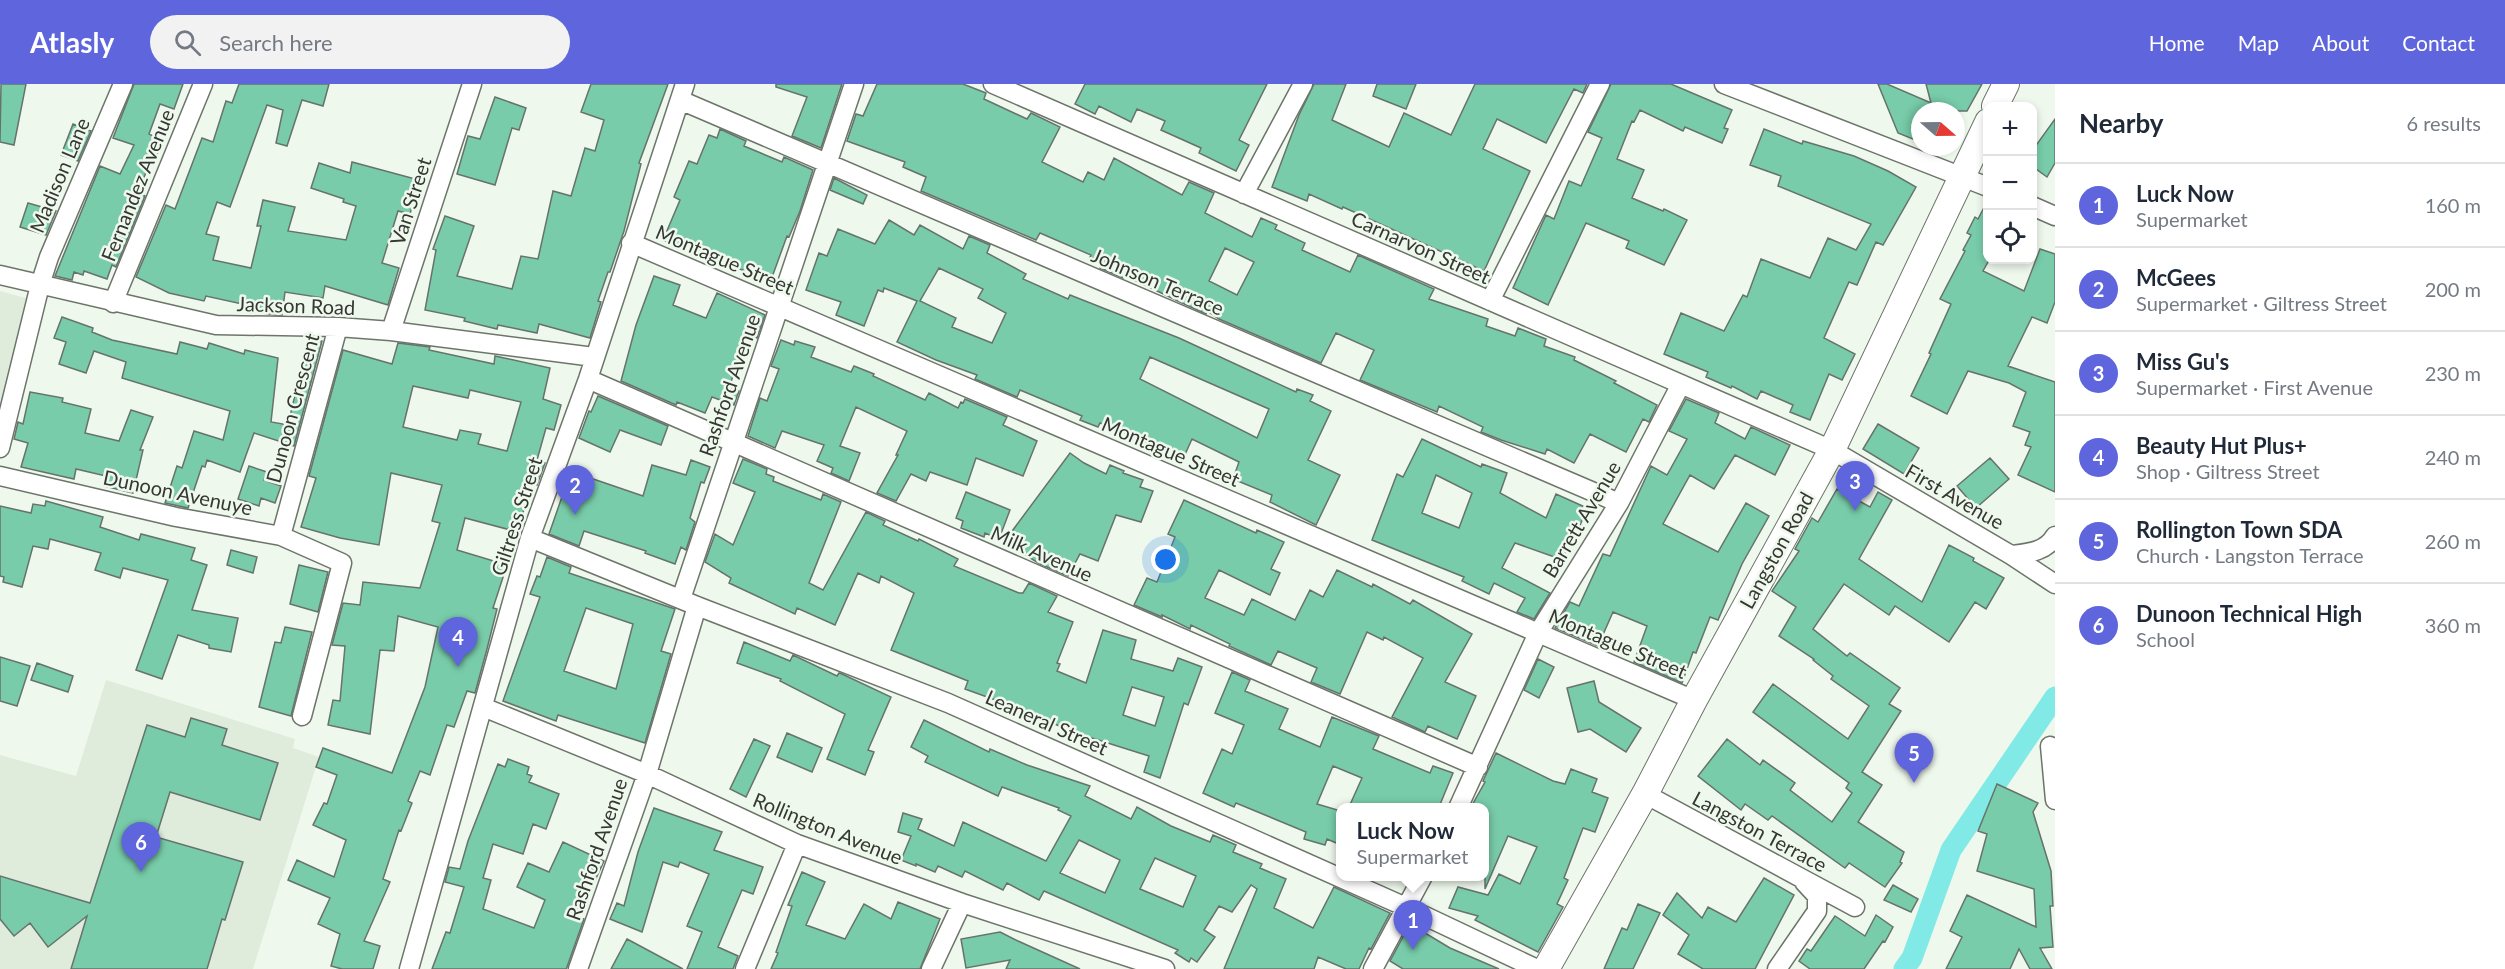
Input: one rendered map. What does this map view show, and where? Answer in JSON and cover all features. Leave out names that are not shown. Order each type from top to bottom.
[{"type":"street","name":"Madison Lane","points":[[0,448],[49,257],[123,84]]},
{"type":"street","name":"Fernandez Avenue","points":[[112,303],[203,84]]},
{"type":"street","name":"Van Street","points":[[391,331],[472,84]]},
{"type":"street","name":"Rashford Avenue","points":[[578,969],[647,774],[689,602],[733,443],[854,84]]},
{"type":"street","name":"Carnarvon Street","points":[[993,84],[1832,450]]},
{"type":"street","points":[[1244,194],[1303,84]]},
{"type":"street","points":[[1490,301],[1600,84]]},
{"type":"street","points":[[1997,102],[2006,84]]},
{"type":"street","points":[[1728,85],[1983,185]]},
{"type":"street","name":"Johnson Terrace","points":[[683,92],[827,163],[1619,503]]},
{"type":"street","name":"Giltress Street","points":[[409,969],[530,538],[588,379],[631,243],[683,92]]},
{"type":"street","name":"Langston Road","points":[[1546,969],[1645,794],[1694,700],[1832,450],[1983,132]]},
{"type":"street","points":[[2037,208],[2055,216]]},
{"type":"street","name":"Montague Street","points":[[631,243],[1694,700]]},
{"type":"street","name":"Jackson Road","points":[[0,275],[112,303],[216,325],[338,327],[391,331],[594,357]]},
{"type":"street","name":"Dunoon Crescent","points":[[281,536],[338,327]]},
{"type":"street","name":"Milk Avenue","points":[[588,379],[1478,767]]},
{"type":"street","name":"Barrett Avenue","points":[[1460,803],[1538,633],[1619,503],[1681,384]]},
{"type":"street","name":"First Avenue","points":[[1832,450],[2011,555],[2055,584]]},
{"type":"street","name":"Dunoon Avenuye","points":[[0,476],[176,517],[281,536],[342,563],[302,716]]},
{"type":"street","points":[[2011,555],[2035,553],[2052,542],[2055,536]]},
{"type":"street","name":"Leaneral Street","points":[[530,538],[948,703],[1336,876]]},
{"type":"street","name":"Rollington Avenue","points":[[483,707],[647,774],[796,844],[962,903],[1162,968]]},
{"type":"street","points":[[2050,746],[2055,800]]},
{"type":"street","name":"Langston Terrace","points":[[1645,794],[1855,907]]},
{"type":"street","points":[[746,969],[796,844]]},
{"type":"street","points":[[1778,969],[1817,911],[1817,896],[1798,876]]},
{"type":"street","name":"Leaneral Street","points":[[1347,881],[1537,969]]},
{"type":"street","points":[[1373,969],[1422,881]]},
{"type":"street","points":[[931,969],[962,903]]},
{"type":"shaded area","points":[[0,291],[33,300],[0,412]]},
{"type":"shaded area","points":[[106,680],[295,739],[293,748],[319,757],[253,969],[0,969],[0,755],[76,776]]},
{"type":"building","points":[[1,84],[26,84],[14,145],[0,142]]},
{"type":"building","points":[[134,84],[183,84],[174,109],[160,104],[149,134],[163,141],[153,163],[150,162],[138,193],[145,196],[116,267],[112,265],[107,279],[84,271],[83,275],[74,272],[72,280],[55,276],[100,166],[120,174],[134,145],[113,138]]},
{"type":"building","points":[[239,84],[329,84],[323,106],[302,100],[287,146],[276,143],[283,110],[267,105],[230,207],[217,202],[206,234],[219,237],[213,260],[251,268],[261,226],[257,226],[263,200],[295,207],[288,231],[346,240],[356,206],[343,202],[344,199],[311,188],[319,163],[350,173],[352,162],[419,180],[410,214],[398,211],[382,263],[399,268],[388,305],[325,286],[323,298],[285,292],[282,315],[276,315],[256,312],[256,307],[206,296],[204,301],[169,293],[136,277],[166,205],[175,209],[202,138],[213,142],[226,101],[232,103]]},
{"type":"building","points":[[591,84],[668,84],[639,163],[641,164],[624,231],[598,301],[601,302],[590,338],[539,324],[537,333],[498,325],[497,329],[464,321],[465,318],[425,310],[436,250],[433,249],[445,216],[474,226],[457,276],[512,289],[521,256],[538,259],[553,191],[571,196],[585,148],[595,151],[604,120],[581,112]]},
{"type":"building","points":[[776,84],[842,84],[821,148],[792,136],[807,97],[776,87]]},
{"type":"building","points":[[877,84],[963,84],[986,93],[984,99],[1027,119],[1031,113],[1060,127],[1042,162],[1083,182],[1088,172],[1104,180],[1114,158],[1182,195],[1189,182],[1214,193],[1205,213],[1252,237],[1261,218],[1277,225],[1275,229],[1305,243],[1302,250],[1350,272],[1358,255],[1434,289],[1429,299],[1488,319],[1486,326],[1515,336],[1518,328],[1546,339],[1544,346],[1575,357],[1574,360],[1657,405],[1649,422],[1643,419],[1626,452],[1590,434],[1574,463],[1547,449],[1545,454],[1501,440],[1481,432],[1483,427],[1439,406],[1437,412],[1360,380],[1374,350],[1336,333],[1321,363],[1219,319],[1207,311],[1206,314],[1124,275],[1123,278],[1100,268],[1102,262],[1090,257],[1091,255],[1040,233],[1036,240],[921,191],[926,177],[903,167],[905,162],[847,141],[856,114],[863,116]],"holes":[[[1225,248],[1254,262],[1237,295],[1209,281]]]},
{"type":"building","points":[[1085,84],[1267,84],[1239,140],[1249,145],[1236,171],[1199,153],[1201,148],[1161,130],[1165,121],[1137,109],[1131,122],[1099,106],[1095,114],[1075,104]]},
{"type":"building","points":[[1314,84],[1346,84],[1332,120],[1389,147],[1404,113],[1451,135],[1475,84],[1587,84],[1583,93],[1574,89],[1546,143],[1497,119],[1483,149],[1530,171],[1484,271],[1343,207],[1342,209],[1309,194],[1307,201],[1272,187],[1299,115]]},
{"type":"building","points":[[1377,84],[1416,84],[1406,109],[1373,96]]},
{"type":"building","points":[[1611,84],[1671,84],[1732,110],[1724,128],[1728,129],[1722,143],[1685,127],[1683,131],[1640,110],[1634,122],[1632,121],[1617,159],[1644,170],[1632,198],[1687,220],[1664,265],[1626,248],[1629,241],[1586,223],[1548,305],[1513,288],[1546,215],[1554,219],[1569,181],[1581,186],[1602,138],[1588,132]]},
{"type":"building","points":[[1878,84],[1887,84],[1929,102],[1911,102],[1911,138],[1898,133]]},
{"type":"building","points":[[1926,84],[1982,84],[1965,111],[1965,102],[1931,102]]},
{"type":"building","points":[[495,97],[526,108],[519,130],[512,128],[495,185],[457,174],[468,136],[480,139]]},
{"type":"building","points":[[2055,119],[2055,163],[2047,177],[2037,170],[2037,144]]},
{"type":"building","points":[[73,124],[91,131],[78,161],[61,155]]},
{"type":"building","points":[[720,129],[746,141],[744,146],[782,162],[784,157],[813,170],[800,211],[789,237],[787,236],[771,280],[731,266],[730,268],[663,240],[680,200],[674,197],[689,161],[697,164],[709,135],[717,138]]},
{"type":"building","points":[[1764,129],[1802,144],[1803,141],[1854,156],[1916,187],[1883,245],[1876,242],[1857,285],[1849,282],[1824,338],[1855,354],[1842,380],[1829,374],[1810,420],[1790,412],[1793,405],[1761,391],[1757,399],[1732,386],[1731,388],[1706,377],[1708,372],[1664,354],[1681,313],[1724,331],[1743,295],[1747,297],[1761,259],[1810,278],[1828,238],[1856,250],[1871,224],[1778,186],[1781,176],[1750,165]]},
{"type":"building","points":[[834,178],[867,195],[863,204],[830,190]]},
{"type":"building","points":[[28,203],[56,211],[46,235],[20,227]]},
{"type":"building","points":[[1983,210],[1983,264],[1987,264],[1983,271],[2024,291],[2034,264],[2037,264],[2040,249],[2055,254],[2055,302],[2047,323],[2032,317],[2008,366],[2055,382],[2055,492],[2018,475],[2031,447],[2025,445],[2030,432],[2013,426],[2026,392],[2009,383],[1968,371],[1947,414],[1911,396],[1951,304],[1940,299],[1965,251],[1963,250],[1971,235],[1967,233],[1975,217],[1978,219]]},
{"type":"building","points":[[889,220],[914,235],[920,225],[963,249],[969,236],[990,245],[987,253],[1026,274],[1023,279],[1068,299],[1070,295],[1179,338],[1296,392],[1297,389],[1313,395],[1310,401],[1331,411],[1308,460],[1340,475],[1316,525],[1270,502],[1272,495],[1233,479],[1239,462],[1192,439],[1183,459],[1100,423],[1098,427],[1080,420],[1082,416],[1020,390],[1017,397],[975,379],[977,375],[897,342],[917,301],[884,288],[883,292],[878,290],[864,326],[836,315],[841,302],[806,290],[819,253],[827,256],[838,229],[875,244]],"holes":[[[939,268],[983,289],[978,298],[1006,313],[992,343],[952,327],[956,318],[920,301]],[[1150,357],[1269,409],[1257,438],[1140,379]]]},
{"type":"building","points":[[654,276],[680,285],[673,305],[703,317],[706,318],[717,293],[765,315],[757,338],[746,333],[731,382],[734,383],[732,388],[739,391],[734,405],[712,397],[705,413],[677,402],[676,405],[621,381],[636,325]]},
{"type":"building","points":[[62,317],[93,328],[92,332],[112,340],[177,354],[180,342],[207,349],[209,343],[244,354],[245,350],[278,358],[271,422],[288,425],[308,339],[322,341],[294,446],[254,433],[240,472],[207,460],[205,467],[202,466],[188,508],[165,503],[177,466],[182,468],[194,431],[223,440],[230,411],[122,378],[126,362],[94,351],[86,373],[59,364],[66,342],[54,338]]},
{"type":"building","points":[[781,340],[794,345],[795,341],[815,347],[811,357],[851,372],[854,366],[925,400],[929,393],[958,408],[965,399],[1007,417],[1003,425],[1037,441],[1023,476],[976,458],[967,485],[930,472],[926,481],[911,474],[896,501],[877,493],[898,455],[896,455],[907,431],[856,407],[840,446],[860,453],[849,481],[831,473],[833,468],[817,461],[824,445],[782,431],[775,448],[748,436],[760,398],[767,401],[779,369],[771,366]]},
{"type":"building","points":[[398,343],[430,347],[429,350],[494,364],[495,356],[550,368],[543,399],[561,405],[554,430],[546,428],[537,460],[545,463],[537,485],[531,482],[518,532],[465,518],[457,550],[507,565],[493,608],[497,609],[475,693],[467,691],[454,727],[447,725],[430,775],[420,771],[408,801],[412,803],[401,831],[399,830],[383,879],[390,882],[364,941],[380,946],[373,969],[342,969],[331,966],[340,934],[318,924],[330,898],[288,880],[297,860],[334,877],[346,840],[313,825],[324,803],[327,804],[337,775],[316,767],[323,748],[392,773],[425,687],[438,627],[398,616],[394,651],[380,650],[370,734],[328,725],[333,700],[340,701],[345,646],[332,645],[343,603],[360,605],[363,582],[420,588],[440,523],[432,521],[442,485],[391,473],[379,545],[340,538],[301,527],[316,478],[309,476],[343,350],[392,364]],"holes":[[[413,386],[468,398],[470,390],[521,402],[507,451],[478,444],[481,434],[460,430],[457,440],[403,427]]]},
{"type":"building","points":[[30,392],[63,398],[62,402],[91,409],[85,433],[119,441],[131,410],[153,417],[140,450],[143,450],[133,493],[104,486],[106,476],[76,469],[74,479],[21,467],[28,443],[14,439],[18,422],[23,424]]},
{"type":"building","points":[[598,396],[668,426],[661,445],[620,430],[610,452],[579,438],[589,411],[591,412]]},
{"type":"building","points":[[1686,399],[1719,413],[1715,423],[1745,439],[1751,427],[1790,445],[1775,475],[1735,455],[1714,489],[1690,475],[1663,524],[1718,552],[1746,503],[1769,516],[1742,564],[1718,620],[1710,617],[1696,653],[1693,652],[1682,683],[1634,662],[1647,626],[1613,612],[1598,646],[1555,628],[1570,602],[1579,606],[1603,554],[1610,556],[1651,466],[1667,475],[1687,439],[1669,431]]},
{"type":"building","points":[[1878,424],[1919,448],[1904,474],[1863,449]]},
{"type":"building","points":[[1422,439],[1481,467],[1482,464],[1507,473],[1500,493],[1546,518],[1556,494],[1587,508],[1577,533],[1573,531],[1563,560],[1515,543],[1502,568],[1550,593],[1534,619],[1517,612],[1525,598],[1494,583],[1489,594],[1462,581],[1464,577],[1372,540],[1397,474],[1403,477]],"holes":[[[1436,475],[1472,493],[1459,528],[1422,513]]]},
{"type":"building","points":[[1070,453],[1106,474],[1110,465],[1124,471],[1123,473],[1143,480],[1140,487],[1153,491],[1141,522],[1116,515],[1098,561],[1080,554],[1068,576],[1040,564],[1019,551],[1020,549],[1004,542]]},
{"type":"building","points":[[1990,458],[2009,479],[1976,508],[1957,486]]},
{"type":"building","points":[[743,459],[767,469],[766,474],[774,477],[773,481],[821,500],[823,494],[841,502],[809,583],[823,590],[866,512],[885,521],[883,525],[918,541],[919,539],[958,559],[954,566],[1019,593],[1023,593],[1029,583],[1057,596],[1048,612],[1073,622],[1057,663],[1060,664],[1057,671],[1086,683],[1103,630],[1136,640],[1131,659],[1173,671],[1178,658],[1202,667],[1188,705],[1184,703],[1160,778],[1144,772],[1149,756],[1076,733],[1038,717],[1037,722],[1000,707],[1001,702],[965,689],[968,681],[891,650],[914,593],[881,576],[879,583],[858,573],[835,625],[797,608],[795,614],[729,583],[731,578],[705,562],[715,534],[733,545],[755,492],[733,483]],"holes":[[[1132,687],[1164,697],[1155,726],[1123,715]]]},
{"type":"building","points":[[691,460],[710,467],[704,483],[701,482],[690,518],[695,522],[686,550],[681,547],[675,564],[645,553],[646,551],[584,531],[579,546],[549,534],[563,494],[559,492],[567,470],[643,496],[652,465],[686,475]]},
{"type":"building","points":[[249,466],[267,472],[264,480],[281,486],[275,503],[261,498],[259,506],[238,499]]},
{"type":"building","points":[[1837,489],[1870,507],[1878,492],[1892,500],[1859,559],[1922,602],[1949,545],[2004,578],[1986,609],[1975,602],[1949,642],[1895,606],[1889,615],[1844,584],[1813,629],[1847,656],[1850,653],[1900,688],[1889,704],[1901,711],[1862,772],[1882,785],[1858,822],[1904,852],[1900,862],[1902,863],[1885,887],[1849,863],[1845,868],[1772,816],[1768,820],[1745,804],[1741,810],[1698,776],[1727,739],[1760,765],[1763,760],[1795,783],[1790,790],[1832,822],[1852,793],[1846,788],[1849,783],[1753,712],[1773,684],[1848,739],[1869,706],[1831,679],[1833,676],[1814,659],[1779,636],[1796,607],[1772,591],[1799,551],[1795,549],[1812,518],[1818,522]]},
{"type":"building","points":[[966,492],[1010,510],[999,539],[985,533],[984,537],[961,528],[963,521],[956,518]]},
{"type":"building","points":[[1184,500],[1256,533],[1257,530],[1284,542],[1271,569],[1280,573],[1270,595],[1219,570],[1205,598],[1244,615],[1252,599],[1295,620],[1310,590],[1323,597],[1337,570],[1372,587],[1373,584],[1410,604],[1413,600],[1472,634],[1445,682],[1476,696],[1457,739],[1428,726],[1425,732],[1392,717],[1423,658],[1384,637],[1383,640],[1367,632],[1340,694],[1311,682],[1317,668],[1278,651],[1271,665],[1191,625],[1190,629],[1162,615],[1162,617],[1134,605],[1147,578],[1157,582],[1175,537],[1168,534]]},
{"type":"building","points":[[46,501],[103,517],[100,527],[139,540],[141,534],[195,548],[191,560],[207,565],[192,610],[238,618],[231,652],[209,648],[209,645],[178,635],[162,679],[136,670],[168,580],[123,568],[120,578],[95,570],[101,553],[50,539],[48,549],[33,546],[22,587],[3,582],[4,577],[0,576],[0,506],[31,513],[33,504],[45,506]]},
{"type":"building","points":[[231,550],[257,557],[253,573],[227,565]]},
{"type":"building","points":[[547,557],[571,567],[569,573],[675,609],[661,651],[671,654],[645,743],[558,715],[556,721],[503,701],[540,597],[530,594],[537,576],[540,577]],"holes":[[[586,608],[633,624],[616,689],[564,671]]]},
{"type":"building","points":[[299,565],[328,572],[318,612],[290,604]]},
{"type":"building","points":[[285,627],[312,632],[291,716],[259,707],[275,642],[281,643]]},
{"type":"building","points":[[744,642],[790,661],[793,655],[837,676],[839,673],[842,674],[891,697],[868,750],[874,752],[865,775],[827,759],[845,714],[780,681],[781,679],[737,663]]},
{"type":"building","points":[[0,657],[30,666],[17,706],[0,701]]},
{"type":"building","points":[[1538,659],[1554,667],[1539,698],[1524,690]]},
{"type":"building","points":[[37,663],[73,676],[68,692],[31,680]]},
{"type":"building","points":[[1232,672],[1250,680],[1245,691],[1288,709],[1279,729],[1320,747],[1332,717],[1379,736],[1373,749],[1430,773],[1433,766],[1453,773],[1441,803],[1351,803],[1362,778],[1333,766],[1317,804],[1336,810],[1336,843],[1327,839],[1325,845],[1304,839],[1306,832],[1236,803],[1234,807],[1203,793],[1222,749],[1232,754],[1244,725],[1215,713]]},
{"type":"building","points":[[1594,681],[1599,702],[1641,728],[1626,752],[1590,729],[1578,732],[1567,688]]},
{"type":"building","points":[[191,718],[227,729],[222,745],[278,763],[260,820],[170,792],[156,837],[243,862],[207,969],[71,969],[87,916],[48,947],[30,923],[14,936],[0,919],[0,876],[90,903],[147,725],[185,737]]},
{"type":"building","points":[[924,720],[989,752],[990,749],[1027,765],[1090,786],[1085,796],[1131,819],[1137,807],[1171,826],[1210,842],[1213,835],[1236,845],[1233,852],[1262,864],[1260,868],[1286,879],[1274,908],[1313,928],[1334,887],[1390,913],[1359,969],[1346,969],[1318,957],[1314,969],[1224,969],[1257,889],[1251,885],[1232,912],[1219,906],[1204,930],[1215,937],[1197,962],[1191,958],[1189,962],[1175,953],[1178,950],[1044,891],[1039,900],[1007,883],[1003,890],[965,871],[962,877],[938,866],[935,872],[901,860],[911,836],[898,832],[903,813],[922,819],[918,829],[954,846],[963,822],[1046,861],[1071,816],[1058,810],[1059,808],[1002,787],[998,796],[925,762],[928,756],[911,747]],"holes":[[[1079,840],[1120,860],[1105,893],[1060,873]],[[1155,858],[1196,876],[1183,907],[1140,889]]]},
{"type":"building","points":[[787,733],[822,748],[812,772],[777,757]]},
{"type":"building","points":[[754,739],[770,746],[746,797],[730,789]]},
{"type":"building","points":[[1496,753],[1553,781],[1565,784],[1571,769],[1597,779],[1592,792],[1608,798],[1595,832],[1583,828],[1564,878],[1568,880],[1557,904],[1563,907],[1538,952],[1475,920],[1478,916],[1449,908],[1458,887],[1488,895],[1499,874],[1520,884],[1537,847],[1508,836],[1489,880],[1489,803],[1473,803],[1485,782],[1483,781]]},
{"type":"building","points":[[508,759],[529,767],[527,774],[532,776],[529,782],[559,794],[546,829],[533,824],[523,854],[493,844],[483,878],[491,880],[483,909],[534,928],[545,900],[517,887],[528,863],[549,872],[563,842],[604,861],[592,887],[588,885],[575,916],[584,919],[567,967],[566,969],[432,969],[446,932],[450,933],[464,887],[445,882],[449,867],[460,869],[468,841],[498,764],[505,767]]},
{"type":"building","points":[[1997,784],[2038,803],[2033,812],[2051,871],[2053,906],[2050,906],[2053,947],[2040,948],[2052,969],[2030,969],[2019,949],[2010,969],[1946,969],[1962,937],[1950,931],[1967,895],[2036,927],[2034,889],[1977,871],[1987,834],[1978,831]]},
{"type":"building","points":[[654,808],[722,832],[714,850],[763,867],[753,894],[742,890],[718,947],[738,956],[733,969],[687,969],[702,932],[687,926],[709,874],[680,862],[678,867],[663,862],[642,932],[610,919],[617,903],[624,906],[638,852]]},
{"type":"building","points":[[802,872],[825,882],[806,925],[845,939],[864,904],[891,919],[898,902],[940,919],[920,969],[771,969],[792,906],[788,905]]},
{"type":"building","points":[[1764,878],[1794,895],[1755,969],[1703,969],[1678,954],[1689,935],[1663,915],[1677,893],[1702,918],[1708,907],[1736,922]]},
{"type":"building","points":[[1893,885],[1918,899],[1911,912],[1884,900]]},
{"type":"building","points":[[1638,904],[1660,913],[1633,969],[1604,969],[1622,928],[1627,930]]},
{"type":"building","points":[[1876,915],[1893,927],[1885,942],[1883,941],[1864,969],[1810,969],[1799,961],[1807,949],[1811,951],[1835,916],[1865,936]]},
{"type":"building","points":[[1410,924],[1450,948],[1499,969],[1403,969],[1390,961]]},
{"type":"building","points":[[1000,932],[1080,969],[1006,969],[1010,960],[966,968],[961,939]]},
{"type":"building","points":[[627,939],[683,969],[611,969]]},
{"type":"waterway","points":[[1904,969],[1912,958],[1951,850],[2055,697]]},
{"type":"place","name":"Miss Gu's","points":[[1855,511]]},
{"type":"place","name":"McGees","points":[[575,515]]},
{"type":"place","name":"Beauty Hut Plus+","points":[[458,667]]},
{"type":"place","name":"Rollington Town SDA","points":[[1914,783]]},
{"type":"place","name":"Dunoon Technical High","points":[[141,872]]},
{"type":"place","name":"Luck Now","points":[[1413,950]]}]
